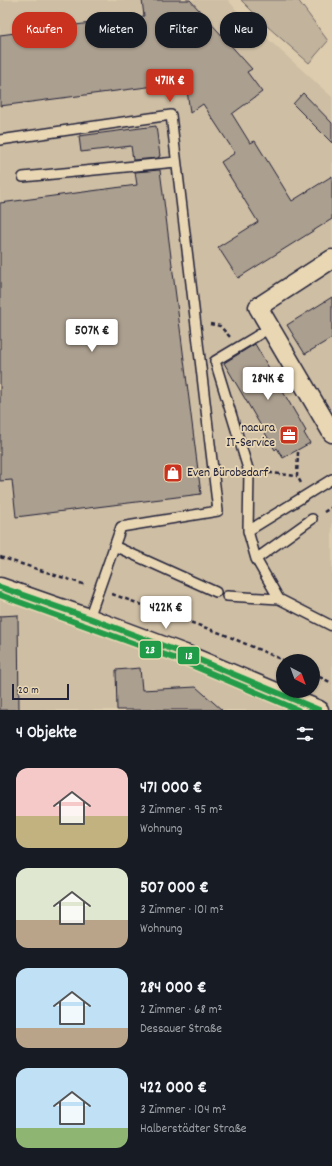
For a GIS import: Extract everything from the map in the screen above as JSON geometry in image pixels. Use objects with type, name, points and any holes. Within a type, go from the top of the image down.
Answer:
[{"type":"street","points":[[332,259],[258,307],[332,433]]},
{"type":"street","points":[[0,587],[205,661],[319,710]]},
{"type":"lane","points":[[0,140],[171,115],[218,511],[121,527],[89,618]]},
{"type":"lane","points":[[23,177],[176,162]]},
{"type":"lane","points":[[270,328],[215,361],[249,472],[248,531],[256,559],[279,599]]},
{"type":"lane","points":[[248,531],[332,478]]},
{"type":"lane","points":[[256,559],[312,519]]},
{"type":"lane","points":[[114,546],[216,592]]},
{"type":"lane","points":[[227,596],[279,599],[332,626]]},
{"type":"path","points":[[212,324],[220,326],[230,337]]},
{"type":"path","points":[[298,452],[297,476],[307,494]]},
{"type":"path","points":[[249,472],[297,476]]},
{"type":"path","points":[[0,557],[223,634],[276,657]]},
{"type":"path","points":[[320,677],[332,683]]},
{"type":"shaded area","points":[[0,0],[228,0],[238,12],[220,12],[220,48],[267,48],[267,38],[332,97],[332,710],[0,710]]},
{"type":"shaded area","points":[[241,0],[298,0],[328,41],[309,63],[267,26],[267,12],[253,12]]},
{"type":"building","points":[[142,0],[190,0],[201,12],[155,12],[155,48],[212,48],[212,24],[220,33],[220,48],[233,48],[252,69],[247,72],[262,92],[232,114],[250,143],[255,141],[292,201],[332,176],[332,219],[238,278],[218,247],[258,222],[221,162],[235,153],[203,104],[190,113],[186,82],[0,106],[0,35],[12,33],[12,48],[77,48],[77,25],[85,24],[85,48],[147,48],[147,12],[144,12]]},
{"type":"building","points":[[303,93],[332,123],[332,143],[293,104]]},
{"type":"building","points":[[156,126],[159,158],[133,160],[131,146],[81,152],[79,136]]},
{"type":"building","points":[[160,170],[201,494],[16,517],[12,480],[0,481],[0,203],[137,185],[135,172]]},
{"type":"building","points":[[332,297],[332,338],[305,354],[287,325]]},
{"type":"building","points":[[255,344],[306,431],[304,433],[310,443],[283,458],[277,448],[275,450],[224,363]]},
{"type":"building","points":[[18,615],[19,710],[0,710],[0,616]]},
{"type":"building","points":[[140,668],[142,690],[196,687],[222,710],[117,710],[116,670]]},
{"type":"transit line","name":"13","points":[[0,587],[185,654],[319,710]]},
{"type":"transit line","name":"23","points":[[0,595],[182,661],[298,710]]},
{"type":"place","name":"nacura IT-Service","points":[[289,435]]},
{"type":"place","name":"Even Bürobedarf","points":[[173,473]]}]
